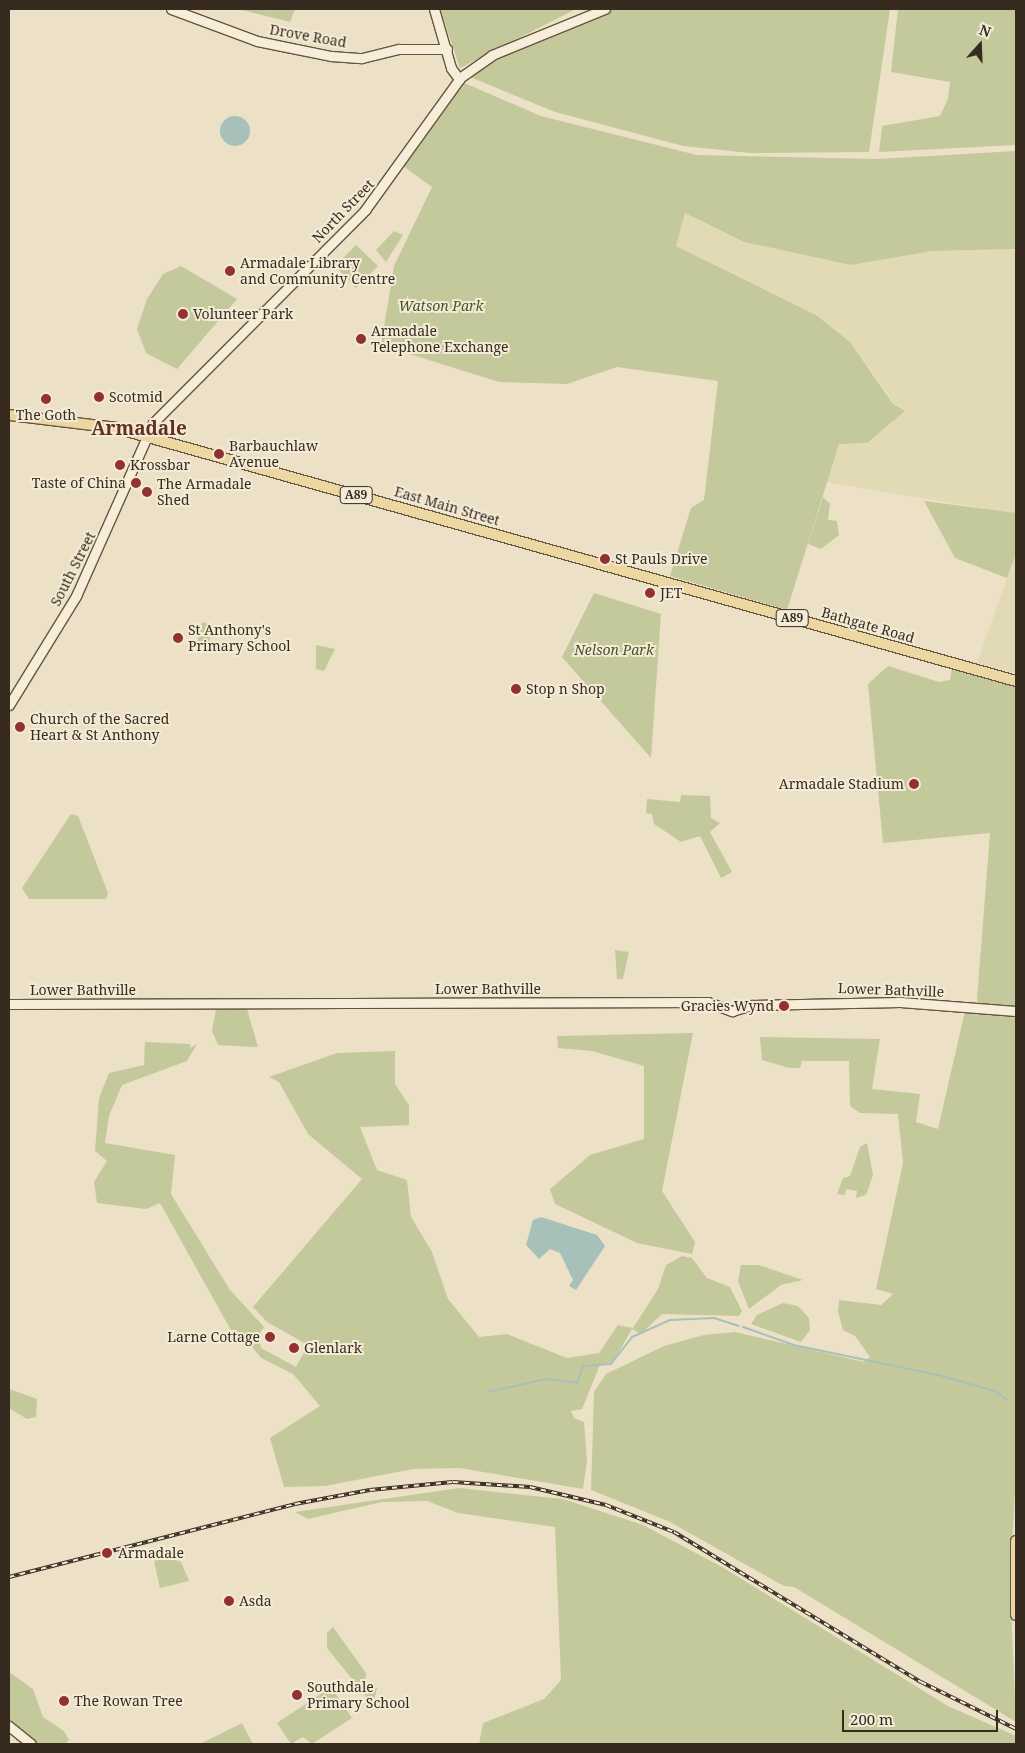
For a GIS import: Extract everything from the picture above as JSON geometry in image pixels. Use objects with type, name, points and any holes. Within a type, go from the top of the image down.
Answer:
[{"type":"main road","name":"Drove Road","points":[[170,9],[257,42],[331,56],[362,58],[400,49],[447,49]]},
{"type":"main road","points":[[434,9],[451,68],[460,78]]},
{"type":"main road","name":"North Street","points":[[145,437],[180,394],[365,210],[460,78],[492,55],[605,9]]},
{"type":"main road","name":"A89","points":[[9,414],[116,428],[145,437]]},
{"type":"main road","name":"East Main Street","points":[[145,437],[567,555]]},
{"type":"main road","name":"South Street","points":[[9,705],[76,596],[145,437]]},
{"type":"main road","name":"Bathgate Road","points":[[567,555],[1016,681]]},
{"type":"main road","name":"Lower Bathville","points":[[9,1004],[708,1002],[732,1012],[752,1005],[900,1002],[1016,1011]]},
{"type":"main road","points":[[1016,1541],[1016,1615]]},
{"type":"main road","points":[[9,1726],[30,1744]]},
{"type":"shaded area","points":[[685,213],[744,242],[851,265],[932,251],[1016,249],[1016,514],[826,482],[839,444],[867,443],[898,409],[850,342],[816,315],[676,246]]},
{"type":"shaded area","points":[[1016,553],[1016,673],[977,663]]},
{"type":"green space","points":[[238,9],[295,9],[290,22]]},
{"type":"green space","points":[[440,9],[576,9],[460,68]]},
{"type":"green space","points":[[614,9],[890,9],[869,152],[750,153],[683,146],[555,112],[470,77],[480,66]]},
{"type":"green space","points":[[898,9],[1016,9],[1016,145],[879,152],[882,126],[940,116],[948,99],[950,82],[891,72]]},
{"type":"green space","name":"Watson Park","points":[[462,82],[541,116],[697,155],[877,159],[1016,151],[1016,249],[932,251],[851,265],[744,242],[685,213],[676,246],[816,315],[850,342],[893,404],[905,411],[867,443],[839,444],[787,610],[670,576],[691,508],[704,500],[718,381],[617,367],[567,384],[499,382],[381,345],[394,266],[432,187],[403,166]]},
{"type":"green space","points":[[394,231],[403,235],[386,262],[376,250]]},
{"type":"green space","points":[[356,245],[378,266],[356,288],[335,266]]},
{"type":"green space","name":"Volunteer Park","points":[[181,266],[237,299],[177,369],[146,353],[137,329],[147,299],[163,274]]},
{"type":"green space","points":[[823,497],[830,504],[828,520],[837,521],[839,535],[821,549],[808,544]]},
{"type":"green space","points":[[924,501],[1016,513],[1016,553],[1007,578],[955,558]]},
{"type":"green space","name":"Nelson Park","points":[[594,593],[661,614],[651,758],[562,657]]},
{"type":"green space","points":[[202,622],[213,625],[208,647],[197,644]]},
{"type":"green space","points":[[316,645],[335,649],[324,671],[316,669]]},
{"type":"green space","points":[[888,666],[939,682],[950,680],[952,668],[1016,684],[1016,1010],[978,1008],[977,999],[990,833],[883,843],[868,684]]},
{"type":"green space","points":[[681,795],[710,796],[711,818],[720,823],[710,832],[732,872],[721,878],[700,836],[681,842],[654,824],[652,814],[646,813],[647,799],[680,802]]},
{"type":"green space","points":[[71,814],[78,816],[108,893],[106,899],[29,899],[22,888]]},
{"type":"green space","points":[[615,950],[629,952],[623,979],[617,979]]},
{"type":"green space","points":[[216,1009],[247,1009],[258,1047],[218,1045],[212,1031]]},
{"type":"green space","points":[[965,1011],[1016,1014],[1016,1473],[1010,1582],[1016,1722],[794,1587],[784,1586],[668,1521],[591,1490],[594,1392],[606,1374],[664,1346],[704,1335],[735,1332],[864,1362],[870,1357],[855,1336],[843,1330],[838,1312],[839,1300],[881,1305],[893,1294],[876,1289],[903,1163],[898,1114],[860,1113],[850,1106],[849,1061],[802,1061],[800,1068],[789,1068],[762,1060],[760,1037],[880,1039],[872,1089],[920,1094],[916,1122],[938,1129]]},
{"type":"green space","points":[[693,1033],[662,1191],[695,1242],[692,1254],[637,1243],[555,1204],[550,1189],[590,1155],[644,1139],[644,1066],[592,1051],[558,1048],[557,1036]]},
{"type":"green space","points":[[145,1042],[190,1044],[190,1048],[197,1044],[187,1061],[122,1085],[109,1116],[105,1143],[175,1155],[171,1194],[230,1290],[264,1327],[259,1335],[261,1348],[296,1367],[308,1345],[267,1322],[253,1307],[362,1179],[308,1134],[279,1082],[269,1077],[337,1053],[395,1051],[395,1084],[409,1105],[409,1125],[360,1127],[377,1170],[407,1180],[411,1217],[432,1252],[448,1299],[479,1337],[507,1334],[567,1358],[599,1353],[618,1325],[633,1328],[658,1289],[666,1265],[682,1256],[692,1258],[707,1278],[730,1287],[742,1311],[739,1316],[662,1314],[641,1334],[632,1329],[613,1362],[600,1365],[582,1409],[571,1411],[574,1418],[584,1422],[587,1461],[583,1489],[460,1468],[413,1469],[325,1486],[284,1487],[270,1438],[320,1406],[293,1374],[261,1358],[245,1338],[237,1341],[160,1203],[146,1209],[97,1203],[94,1182],[107,1161],[95,1151],[99,1098],[109,1073],[144,1065]]},
{"type":"green space","points":[[867,1143],[873,1175],[866,1195],[856,1198],[857,1191],[846,1189],[845,1195],[837,1194],[843,1178],[850,1176],[860,1147]]},
{"type":"green space","points":[[741,1265],[759,1265],[803,1280],[781,1285],[749,1309],[738,1281]]},
{"type":"green space","points":[[783,1303],[798,1306],[809,1318],[810,1330],[801,1342],[751,1324],[757,1315]]},
{"type":"green space","points":[[9,1389],[37,1399],[36,1417],[27,1419],[9,1408]]},
{"type":"green space","points":[[459,1488],[563,1499],[643,1525],[722,1567],[948,1706],[1016,1736],[1016,1744],[479,1744],[483,1723],[544,1699],[561,1680],[555,1527],[458,1513],[427,1501],[382,1502],[308,1519],[295,1512]]},
{"type":"green space","points":[[167,1557],[181,1562],[189,1581],[160,1588],[154,1561]]},
{"type":"green space","points":[[333,1627],[366,1673],[365,1688],[377,1688],[373,1705],[327,1648],[327,1633]]},
{"type":"green space","points":[[9,1672],[33,1689],[43,1717],[64,1731],[69,1740],[65,1744],[39,1744],[9,1721]]},
{"type":"green space","points":[[331,1687],[352,1718],[312,1744],[303,1737],[291,1744],[277,1723]]},
{"type":"green space","points":[[242,1723],[253,1744],[200,1744]]},
{"type":"water","points":[[235,116],[246,120],[250,131],[246,142],[235,146],[224,142],[220,131],[224,120]]},
{"type":"water","points":[[541,1217],[597,1235],[605,1246],[576,1290],[569,1286],[573,1280],[560,1253],[550,1249],[539,1259],[526,1245],[533,1220]]},
{"type":"waterway","points":[[488,1392],[546,1379],[577,1383],[583,1366],[611,1364],[632,1337],[670,1320],[714,1318],[739,1326]]},
{"type":"waterway","points":[[743,1327],[794,1345],[938,1375],[995,1391],[1007,1400]]},
{"type":"railway","points":[[9,1577],[295,1504],[370,1490],[453,1482],[530,1487],[606,1505],[674,1532],[921,1682],[1016,1729]]},
{"type":"place","name":"Armadale Library and Community Centre","points":[[230,271]]},
{"type":"place","name":"Volunteer Park","points":[[183,314]]},
{"type":"place","name":"Armadale Telephone Exchange","points":[[361,339]]},
{"type":"place","name":"Scotmid","points":[[99,397]]},
{"type":"place","name":"The Goth","points":[[46,399]]},
{"type":"place","name":"Barbauchlaw Avenue","points":[[219,454]]},
{"type":"place","name":"Krossbar","points":[[120,465]]},
{"type":"place","name":"Taste of China","points":[[136,483]]},
{"type":"place","name":"The Armadale Shed","points":[[147,492]]},
{"type":"place","name":"St Pauls Drive","points":[[605,559]]},
{"type":"place","name":"JET","points":[[650,593]]},
{"type":"place","name":"St Anthony's Primary School","points":[[178,638]]},
{"type":"place","name":"Stop n Shop","points":[[516,689]]},
{"type":"place","name":"Church of the Sacred Heart & St Anthony","points":[[20,727]]},
{"type":"place","name":"Armadale Stadium","points":[[914,784]]},
{"type":"place","name":"Gracies Wynd","points":[[784,1006]]},
{"type":"place","name":"Larne Cottage","points":[[270,1337]]},
{"type":"place","name":"Glenlark","points":[[294,1348]]},
{"type":"place","name":"Armadale","points":[[107,1553]]},
{"type":"place","name":"Asda","points":[[229,1601]]},
{"type":"place","name":"Southdale Primary School","points":[[297,1695]]},
{"type":"place","name":"The Rowan Tree","points":[[64,1701]]},
{"type":"district","name":"Armadale","points":[[139,429]]}]
